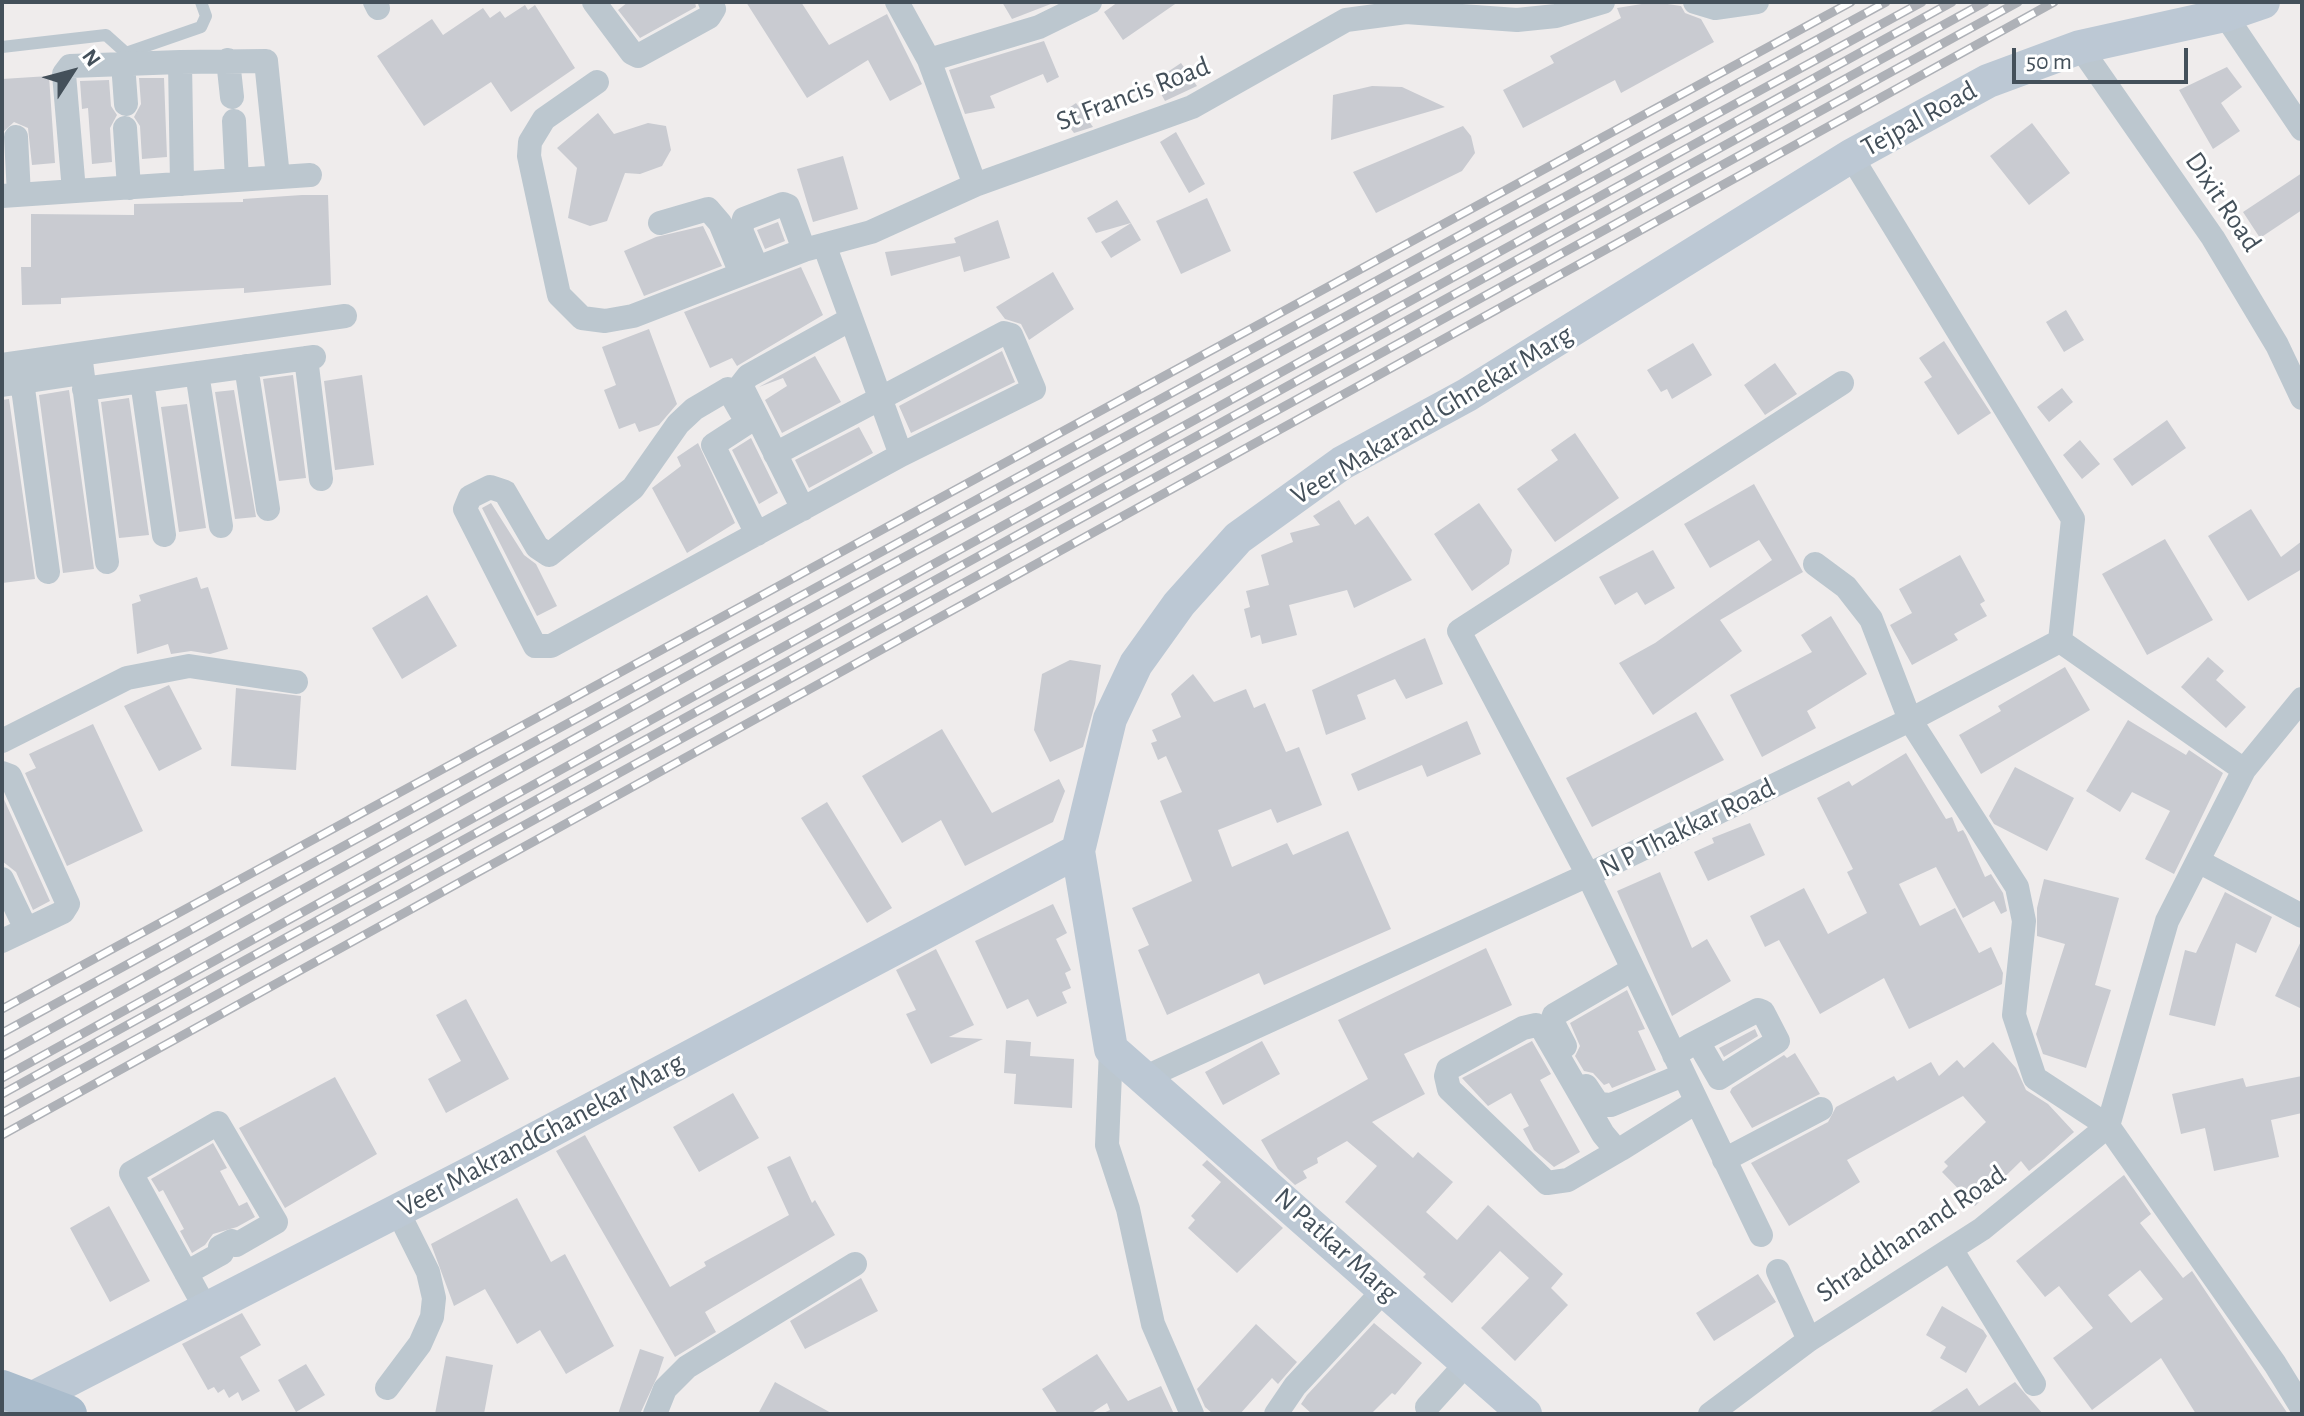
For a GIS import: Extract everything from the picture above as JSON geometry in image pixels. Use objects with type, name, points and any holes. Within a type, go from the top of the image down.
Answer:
[{"type":"main road","points":[[2,1389],[68,1414]]},
{"type":"street","points":[[594,2],[632,53],[638,56],[709,17],[714,9],[710,2]]},
{"type":"street","points":[[897,2],[929,60],[975,185]]},
{"type":"street","points":[[929,60],[1039,27],[1090,2]]},
{"type":"street","name":"St Francis Road","points":[[597,82],[544,119],[530,142],[529,156],[559,295],[582,318],[605,321],[633,316],[814,248],[871,232],[975,185],[1192,107],[1346,20],[1406,12],[1517,20],[1556,16],[1603,2]]},
{"type":"street","points":[[1695,2],[1715,8],[1748,5]]},
{"type":"street","name":"Tejpal Road","points":[[1851,156],[1988,81],[2080,47],[2225,15],[2263,2]]},
{"type":"street","points":[[2225,15],[2302,129]]},
{"type":"street","name":"Dixit Road","points":[[2080,47],[2213,238],[2277,345],[2302,398]]},
{"type":"street","points":[[74,191],[66,68],[123,63],[261,59],[269,65],[278,177]]},
{"type":"street","points":[[228,60],[237,180]]},
{"type":"street","points":[[180,62],[182,184]]},
{"type":"street","points":[[123,63],[129,188]]},
{"type":"street","points":[[16,137],[11,196],[310,175]]},
{"type":"street","points":[[1851,156],[2073,519],[2060,641],[2244,770]]},
{"type":"street","name":"Veer Makarand Ghnekar Marg","points":[[1078,851],[1110,719],[1136,664],[1179,604],[1238,538],[1342,463],[1467,395],[1851,156]]},
{"type":"street","points":[[749,271],[740,225],[744,219],[788,206],[851,319],[901,455]]},
{"type":"street","points":[[660,223],[708,209],[749,271]]},
{"type":"street","points":[[48,572],[12,383],[82,372],[345,316]]},
{"type":"street","points":[[752,419],[742,391],[744,380],[851,319]]},
{"type":"street","points":[[775,454],[1008,333],[1034,385],[1032,391],[901,455],[803,509],[551,646],[541,648],[532,642],[465,509],[470,497],[496,487],[505,492],[537,547],[549,555],[633,488],[678,424],[694,409],[728,389],[775,454],[803,509]]},
{"type":"street","points":[[2,365],[142,381],[310,358],[321,479]]},
{"type":"street","points":[[246,366],[268,509]]},
{"type":"street","points":[[82,372],[107,562]]},
{"type":"street","points":[[197,373],[221,526]]},
{"type":"street","points":[[142,381],[164,535]]},
{"type":"street","points":[[1761,1235],[1696,1102],[1652,1027],[1588,875],[1459,631],[1842,383]]},
{"type":"street","points":[[752,419],[720,437],[713,449],[757,534]]},
{"type":"street","points":[[1815,564],[1846,587],[1871,619],[1910,720],[2017,887],[2024,921],[2014,1015],[2035,1078],[2108,1126],[2275,1364],[2302,1408]]},
{"type":"street","name":"N P Thakkar Road","points":[[1146,1077],[1588,875],[1910,720],[2060,641]]},
{"type":"street","points":[[2,741],[127,678],[189,666],[296,682]]},
{"type":"street","points":[[2108,1126],[2167,921],[2244,770],[2302,699]]},
{"type":"street","points":[[2,773],[10,776],[68,904],[63,912],[2,941]]},
{"type":"street","points":[[1078,851],[1111,1049],[1107,1145],[1128,1209],[1153,1324],[1192,1414]]},
{"type":"street","name":"Veer MakrandGhanekar Marg","points":[[2,1414],[1078,851]]},
{"type":"street","points":[[2198,861],[2302,916]]},
{"type":"street","points":[[2,879],[26,929]]},
{"type":"street","points":[[1627,972],[1560,1011],[1552,1021],[1598,1104],[1611,1105],[1675,1070],[1698,1042]]},
{"type":"street","points":[[1621,1149],[1613,1146],[1603,1134],[1543,1030],[1536,1025],[1523,1028],[1448,1069],[1449,1089],[1547,1183],[1568,1180],[1621,1149],[1696,1102]]},
{"type":"street","points":[[1111,1049],[1146,1077]]},
{"type":"street","name":"N Patkar Marg","points":[[1146,1077],[1525,1414]]},
{"type":"street","points":[[1724,1160],[1821,1109]]},
{"type":"street","points":[[186,1273],[222,1253],[220,1247],[232,1241],[236,1245],[276,1221],[224,1127],[216,1123],[131,1173],[186,1273],[206,1309]]},
{"type":"street","name":"Shraddhanand Road","points":[[1710,1414],[1809,1340],[1982,1229],[2108,1126]]},
{"type":"street","points":[[387,1388],[420,1344],[432,1317],[434,1298],[428,1272],[397,1210]]},
{"type":"street","points":[[262,1231],[282,1269]]},
{"type":"street","points":[[1951,1249],[2034,1384]]},
{"type":"street","points":[[655,1414],[665,1389],[687,1367],[855,1264]]},
{"type":"street","points":[[1778,1271],[1809,1340]]},
{"type":"street","points":[[1276,1414],[1295,1386],[1386,1288]]},
{"type":"street","points":[[1427,1407],[1466,1364]]},
{"type":"lane","points":[[2,47],[106,35],[126,53],[201,27],[206,16],[201,2]]},
{"type":"building","points":[[628,2],[695,2],[696,7],[640,38],[618,10]]},
{"type":"building","points":[[746,2],[801,2],[829,45],[887,14],[922,84],[890,101],[868,60],[807,98]]},
{"type":"building","points":[[1002,2],[1056,2],[1012,19]]},
{"type":"building","points":[[1118,2],[1178,2],[1123,40],[1104,12]]},
{"type":"building","points":[[1654,2],[1681,6],[1685,13],[1701,19],[1714,42],[1621,93],[1615,80],[1523,128],[1503,90],[1554,63],[1550,56],[1621,18],[1617,8]]},
{"type":"building","points":[[525,5],[528,10],[535,5],[575,68],[511,112],[491,82],[424,126],[377,56],[432,19],[443,35],[483,8],[490,18],[500,11],[505,18]]},
{"type":"building","points":[[1044,41],[1059,77],[1047,83],[1043,74],[990,96],[995,108],[965,114],[949,70]]},
{"type":"building","points":[[1181,63],[1197,86],[1165,101],[1154,81]]},
{"type":"building","points":[[2227,67],[2242,87],[2221,103],[2240,131],[2213,149],[2179,90]]},
{"type":"building","points":[[49,76],[55,163],[32,165],[28,128],[14,122],[2,133],[2,79]]},
{"type":"building","points":[[139,78],[164,78],[167,157],[142,159],[140,126],[134,117],[141,104]]},
{"type":"building","points":[[109,80],[111,106],[117,115],[110,128],[112,162],[92,164],[88,108],[82,109],[80,81]]},
{"type":"building","points":[[1372,86],[1402,87],[1445,107],[1331,140],[1333,95]]},
{"type":"building","points":[[1076,103],[1093,127],[1074,133],[1060,114]]},
{"type":"building","points":[[598,113],[614,134],[648,123],[666,126],[671,150],[662,166],[640,174],[625,173],[607,221],[590,226],[568,218],[577,168],[557,148]]},
{"type":"building","points":[[2032,123],[2070,173],[2029,205],[1990,156]]},
{"type":"building","points":[[1463,126],[1471,136],[1475,153],[1462,171],[1376,213],[1353,172]]},
{"type":"building","points":[[1176,132],[1205,184],[1189,193],[1160,142]]},
{"type":"building","points":[[843,156],[858,209],[813,222],[797,169]]},
{"type":"building","points":[[2302,173],[2302,210],[2260,238],[2243,212]]},
{"type":"building","points":[[328,195],[331,285],[244,293],[244,288],[61,298],[61,304],[22,305],[21,267],[31,267],[31,214],[134,215],[134,204],[243,202],[243,199]]},
{"type":"building","points":[[1207,198],[1231,251],[1181,274],[1156,221]]},
{"type":"building","points":[[1117,200],[1131,223],[1096,233],[1087,218]]},
{"type":"building","points":[[998,220],[1010,258],[964,272],[960,256],[891,276],[885,252],[956,243],[954,238]]},
{"type":"building","points":[[778,222],[785,241],[765,249],[757,230]]},
{"type":"building","points":[[1131,223],[1141,240],[1111,258],[1101,242]]},
{"type":"building","points":[[703,226],[722,266],[644,296],[624,251],[656,237]]},
{"type":"building","points":[[801,267],[823,315],[737,366],[732,358],[710,368],[684,312]]},
{"type":"building","points":[[1053,272],[1074,309],[1029,340],[1021,324],[1005,319],[996,307]]},
{"type":"building","points":[[2066,310],[2084,340],[2064,352],[2046,322]]},
{"type":"building","points":[[649,329],[677,404],[659,425],[639,432],[635,423],[619,429],[604,390],[616,385],[602,347]]},
{"type":"building","points":[[1944,341],[1991,413],[1958,435],[1924,382],[1932,377],[1919,358]]},
{"type":"building","points":[[1693,343],[1712,375],[1672,399],[1667,389],[1661,392],[1647,370]]},
{"type":"building","points":[[1002,351],[1015,382],[911,433],[899,406]]},
{"type":"building","points":[[815,356],[841,402],[782,433],[765,400],[787,386],[783,378],[759,387]]},
{"type":"building","points":[[1775,363],[1797,394],[1765,415],[1744,385]]},
{"type":"building","points":[[293,375],[306,478],[279,481],[263,379]]},
{"type":"building","points":[[362,375],[374,465],[335,470],[324,381]]},
{"type":"building","points":[[2062,388],[2073,402],[2049,422],[2037,407]]},
{"type":"building","points":[[69,390],[94,569],[63,573],[39,395]]},
{"type":"building","points":[[234,390],[256,517],[235,519],[215,392]]},
{"type":"building","points":[[129,398],[149,535],[119,538],[101,402]]},
{"type":"building","points":[[9,399],[35,579],[2,583],[2,400]]},
{"type":"building","points":[[187,404],[206,528],[179,532],[161,407]]},
{"type":"building","points":[[2167,420],[2186,448],[2132,486],[2113,459]]},
{"type":"building","points":[[859,427],[873,453],[809,488],[795,460]]},
{"type":"building","points":[[1575,433],[1619,498],[1555,542],[1517,489],[1558,460],[1551,450]]},
{"type":"building","points":[[751,438],[778,493],[759,504],[732,450]]},
{"type":"building","points":[[2080,440],[2100,464],[2082,479],[2063,455]]},
{"type":"building","points":[[698,443],[735,523],[687,553],[652,488],[681,466],[677,457]]},
{"type":"building","points":[[1754,484],[1803,572],[1720,620],[1742,651],[1653,715],[1619,663],[1655,643],[1772,560],[1759,540],[1710,568],[1684,524]]},
{"type":"building","points":[[1339,500],[1355,525],[1368,516],[1412,580],[1354,608],[1347,590],[1289,605],[1297,635],[1262,644],[1260,635],[1251,638],[1244,609],[1250,607],[1246,591],[1269,585],[1261,555],[1293,542],[1290,533],[1320,525],[1313,516]]},
{"type":"building","points":[[491,503],[524,555],[536,564],[557,606],[537,616],[482,508]]},
{"type":"building","points":[[1479,503],[1512,550],[1509,564],[1472,591],[1434,534]]},
{"type":"building","points":[[2251,509],[2281,557],[2302,541],[2302,569],[2248,601],[2208,536]]},
{"type":"building","points":[[2165,539],[2213,620],[2147,655],[2102,574]]},
{"type":"building","points":[[1653,550],[1675,588],[1645,605],[1637,592],[1615,605],[1599,577]]},
{"type":"building","points":[[1960,555],[1985,601],[1980,604],[1987,616],[1954,634],[1958,640],[1912,665],[1890,625],[1912,613],[1899,589]]},
{"type":"building","points":[[197,577],[201,589],[208,587],[228,649],[210,654],[191,651],[171,654],[168,644],[137,654],[132,604],[141,601],[139,595]]},
{"type":"building","points":[[427,595],[457,646],[402,679],[372,628]]},
{"type":"building","points":[[1831,616],[1867,674],[1807,711],[1816,728],[1762,757],[1730,695],[1812,652],[1801,635]]},
{"type":"building","points":[[1425,638],[1443,684],[1406,699],[1395,679],[1357,695],[1366,719],[1326,735],[1312,690]]},
{"type":"building","points":[[2208,657],[2224,671],[2216,680],[2246,707],[2226,728],[2181,687]]},
{"type":"building","points":[[1070,660],[1101,665],[1095,704],[1083,747],[1050,762],[1034,730],[1042,674]]},
{"type":"building","points":[[2065,667],[2090,710],[1981,774],[1959,735],[2001,711],[1998,706]]},
{"type":"building","points":[[1193,674],[1214,702],[1246,689],[1254,708],[1265,703],[1286,752],[1299,747],[1322,805],[1277,823],[1271,809],[1218,830],[1232,867],[1287,843],[1293,855],[1348,831],[1391,929],[1264,985],[1259,973],[1167,1015],[1138,950],[1149,945],[1132,908],[1192,881],[1160,801],[1182,792],[1166,756],[1158,760],[1151,743],[1157,741],[1152,730],[1181,717],[1171,694]]},
{"type":"building","points":[[169,685],[202,749],[159,771],[124,706]]},
{"type":"building","points":[[236,688],[301,696],[296,770],[231,766]]},
{"type":"building","points":[[1696,712],[1724,760],[1592,827],[1566,778]]},
{"type":"building","points":[[2128,720],[2186,755],[2189,750],[2223,773],[2174,874],[2145,859],[2170,811],[2132,792],[2120,812],[2086,791]]},
{"type":"building","points":[[1467,721],[1481,754],[1427,777],[1422,765],[1358,791],[1351,774]]},
{"type":"building","points":[[93,724],[143,831],[67,866],[25,773],[36,768],[29,754]]},
{"type":"building","points":[[942,729],[992,813],[1059,779],[1065,791],[1053,822],[965,866],[941,820],[902,843],[862,776]]},
{"type":"building","points":[[1906,753],[1946,819],[1952,817],[1958,832],[1963,830],[1985,877],[1991,874],[2003,893],[2007,911],[2001,914],[1994,901],[1963,918],[1936,867],[1899,884],[1920,926],[1955,908],[1979,953],[1991,947],[2003,973],[2002,984],[1909,1029],[1884,978],[1820,1014],[1779,940],[1765,947],[1750,916],[1804,888],[1828,934],[1867,913],[1847,872],[1853,869],[1817,798],[1849,781],[1852,786]]},
{"type":"building","points":[[2015,767],[2074,798],[2047,851],[1994,824],[1989,816]]},
{"type":"building","points":[[2,795],[50,901],[33,910],[16,872],[2,861]]},
{"type":"building","points":[[827,802],[892,908],[867,923],[801,818]]},
{"type":"building","points":[[1750,823],[1765,855],[1708,881],[1694,852],[1714,843],[1712,838]]},
{"type":"building","points":[[1660,872],[1692,948],[1707,939],[1731,981],[1672,1016],[1617,891]]},
{"type":"building","points":[[2044,879],[2119,898],[2095,985],[2111,990],[2086,1068],[2043,1054],[2036,1034],[2065,944],[2037,936],[2037,908]]},
{"type":"building","points":[[2225,892],[2272,917],[2256,953],[2236,943],[2215,1026],[2169,1015],[2185,950],[2196,953]]},
{"type":"building","points":[[1053,904],[1067,933],[1056,939],[1071,970],[1065,973],[1071,988],[1062,992],[1067,1003],[1037,1017],[1028,999],[1007,1009],[975,941]]},
{"type":"building","points":[[2302,939],[2302,1009],[2275,996]]},
{"type":"building","points":[[1486,948],[1512,1005],[1404,1054],[1425,1094],[1372,1122],[1413,1158],[1418,1152],[1453,1182],[1426,1212],[1457,1240],[1488,1205],[1563,1274],[1551,1288],[1568,1305],[1515,1361],[1481,1328],[1529,1278],[1500,1251],[1452,1303],[1423,1277],[1426,1274],[1345,1202],[1377,1166],[1347,1141],[1317,1158],[1318,1163],[1303,1171],[1307,1178],[1295,1185],[1278,1169],[1261,1140],[1368,1079],[1338,1020]]},
{"type":"building","points":[[936,949],[974,1025],[949,1037],[983,1039],[931,1064],[906,1014],[916,1010],[896,970]]},
{"type":"building","points":[[1627,990],[1645,1029],[1638,1031],[1656,1070],[1612,1088],[1609,1083],[1604,1085],[1593,1073],[1584,1071],[1575,1056],[1580,1046],[1570,1023]]},
{"type":"building","points":[[466,999],[509,1079],[446,1113],[428,1079],[461,1061],[436,1015]]},
{"type":"building","points":[[1755,1029],[1758,1036],[1724,1057],[1719,1048]]},
{"type":"building","points":[[1006,1040],[1031,1042],[1030,1056],[1074,1059],[1072,1108],[1014,1104],[1016,1074],[1004,1073]]},
{"type":"building","points":[[1262,1041],[1280,1074],[1223,1105],[1205,1072]]},
{"type":"building","points":[[1532,1041],[1551,1074],[1540,1080],[1580,1152],[1554,1167],[1534,1150],[1523,1129],[1529,1126],[1511,1093],[1488,1106],[1462,1078]]},
{"type":"building","points":[[1993,1042],[2016,1068],[2026,1090],[2048,1104],[2074,1132],[2029,1171],[2021,1161],[1975,1206],[1942,1172],[1948,1166],[1944,1162],[1986,1122],[1963,1096],[1847,1160],[1860,1182],[1789,1226],[1751,1163],[1828,1122],[1836,1107],[1894,1076],[1897,1081],[1931,1062],[1939,1076],[1957,1060],[1964,1068]]},
{"type":"building","points":[[1795,1053],[1820,1094],[1752,1128],[1730,1092],[1732,1088],[1784,1055],[1787,1058]]},
{"type":"building","points":[[2302,1076],[2302,1113],[2271,1120],[2279,1157],[2214,1171],[2205,1128],[2181,1134],[2172,1094],[2243,1078],[2246,1087]]},
{"type":"building","points":[[335,1077],[377,1154],[285,1208],[239,1128]]},
{"type":"building","points":[[733,1093],[759,1138],[699,1172],[673,1127]]},
{"type":"building","points":[[585,1135],[670,1287],[706,1266],[704,1262],[789,1215],[767,1167],[790,1156],[812,1203],[815,1200],[835,1235],[705,1312],[716,1332],[675,1357],[556,1151]]},
{"type":"building","points":[[213,1143],[227,1168],[220,1171],[239,1206],[247,1202],[255,1217],[237,1227],[213,1234],[205,1245],[192,1253],[180,1231],[184,1229],[163,1190],[159,1192],[151,1179]]},
{"type":"building","points":[[1207,1160],[1283,1228],[1237,1273],[1188,1228],[1195,1220],[1191,1216],[1221,1182],[1202,1165]]},
{"type":"building","points":[[2124,1175],[2151,1214],[2140,1223],[2183,1278],[2192,1271],[2288,1414],[2196,1414],[2161,1358],[2092,1410],[2053,1358],[2093,1328],[2059,1286],[2045,1297],[2016,1261]],"holes":[[[2140,1270],[2163,1299],[2131,1323],[2108,1295]]]},
{"type":"building","points":[[517,1198],[551,1262],[565,1254],[614,1346],[566,1374],[540,1330],[517,1344],[485,1289],[454,1306],[431,1244]]},
{"type":"building","points":[[109,1206],[150,1281],[110,1302],[70,1228]]},
{"type":"building","points":[[1758,1274],[1776,1302],[1714,1341],[1696,1313]]},
{"type":"building","points":[[861,1278],[878,1311],[805,1349],[790,1321]]},
{"type":"building","points":[[1942,1306],[1983,1330],[1987,1336],[1966,1373],[1940,1358],[1946,1347],[1926,1335]]},
{"type":"building","points":[[242,1313],[261,1345],[240,1357],[260,1391],[242,1401],[238,1392],[229,1398],[224,1389],[218,1393],[214,1387],[208,1390],[182,1344]]},
{"type":"building","points":[[1374,1323],[1422,1363],[1395,1395],[1392,1393],[1371,1414],[1312,1414],[1301,1404],[1307,1395]]},
{"type":"building","points":[[1256,1324],[1297,1362],[1278,1384],[1272,1378],[1240,1414],[1213,1414],[1205,1407],[1197,1389]]},
{"type":"building","points":[[640,1349],[664,1357],[658,1375],[640,1414],[618,1414]]},
{"type":"building","points":[[1097,1354],[1128,1401],[1161,1386],[1174,1414],[1101,1414],[1110,1410],[1107,1403],[1090,1414],[1058,1414],[1042,1389]]},
{"type":"building","points":[[446,1356],[493,1365],[484,1414],[435,1414]]},
{"type":"building","points":[[306,1364],[325,1395],[296,1412],[278,1380]]},
{"type":"building","points":[[775,1382],[833,1414],[758,1414]]},
{"type":"building","points":[[2015,1382],[2043,1414],[1927,1414],[1967,1388],[1979,1406]]},
{"type":"railway","points":[[2,1009],[1851,2]]},
{"type":"railway","points":[[2,1033],[1886,2]]},
{"type":"railway","points":[[2,1056],[736,649],[1922,2]]},
{"type":"railway","points":[[2,1078],[1952,2]]},
{"type":"railway","points":[[2,1094],[1985,2]]},
{"type":"railway","points":[[2,1113],[2018,2]]},
{"type":"railway","points":[[2,1135],[2054,2]]}]
